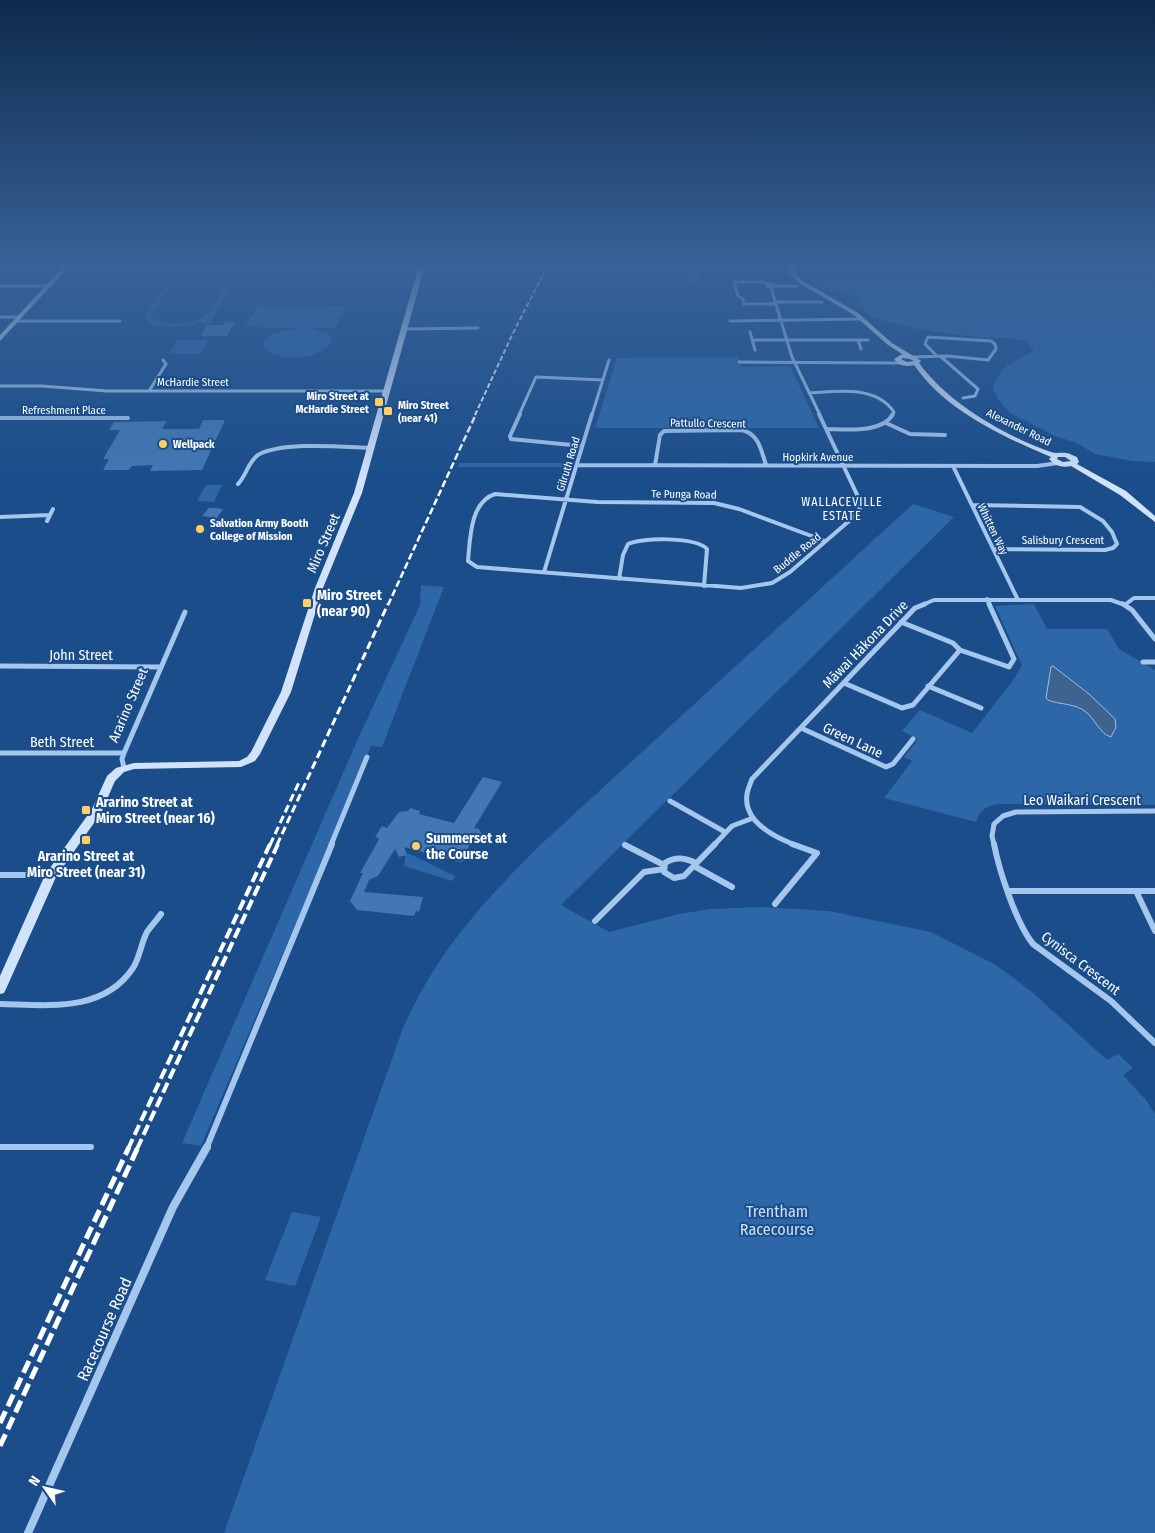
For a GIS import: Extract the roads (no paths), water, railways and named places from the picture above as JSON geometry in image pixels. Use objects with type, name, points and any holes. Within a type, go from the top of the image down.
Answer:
[{"type":"street","name":"Miro Street","points":[[124,768],[140,766],[229,766],[241,764],[251,759],[286,692],[314,603],[358,493],[403,337]]},
{"type":"street","points":[[751,337],[755,350]]},
{"type":"street","name":"Buddle Road","points":[[544,572],[741,588],[772,583],[784,577],[856,515],[860,508],[860,501],[795,362],[786,337]]},
{"type":"street","name":"Alexander Road","points":[[882,337],[914,359],[928,378]]},
{"type":"street","points":[[739,362],[880,362],[939,356],[988,360],[996,349],[995,344],[991,341],[928,337],[925,344],[939,356],[978,389],[975,396],[962,398]]},
{"type":"street","points":[[752,340],[868,340]]},
{"type":"street","points":[[858,340],[861,349]]},
{"type":"street","name":"Alexander Road","points":[[890,344],[901,361],[928,378],[976,419],[1056,460],[1062,455],[1069,456],[1074,459],[1073,464],[1124,493],[1155,520]]},
{"type":"street","points":[[901,361],[932,357]]},
{"type":"street","points":[[149,391],[166,364],[163,360]]},
{"type":"street","name":"Gilruth Road","points":[[544,572],[608,362],[614,364]]},
{"type":"street","points":[[582,446],[518,441],[511,439],[510,436],[536,377],[603,380]]},
{"type":"street","name":"McHardie Street","points":[[0,386],[149,391],[387,391]]},
{"type":"street","points":[[809,392],[853,392],[876,397],[886,402],[893,410],[892,418],[886,423],[871,428],[826,429]]},
{"type":"street","name":"Refreshment Place","points":[[0,418],[128,418]]},
{"type":"street","points":[[886,423],[910,434],[945,434]]},
{"type":"street","name":"Pattullo Crescent","points":[[655,465],[660,435],[664,431],[742,430],[750,431],[755,435],[766,465]]},
{"type":"street","points":[[238,484],[243,480],[256,457],[275,449],[371,448]]},
{"type":"street","name":"Hopkirk Avenue","points":[[577,465],[1037,466],[1056,460]]},
{"type":"street","name":"Whitten Way","points":[[953,466],[1018,600]]},
{"type":"street","name":"Te Punga Road","points":[[544,572],[472,565],[467,559],[470,532],[483,499],[497,494],[597,502],[721,504],[825,541]]},
{"type":"street","name":"Salisbury Crescent","points":[[972,505],[1080,507],[1101,519],[1117,544],[1108,549],[994,549]]},
{"type":"street","points":[[46,521],[53,509]]},
{"type":"street","points":[[0,517],[50,515]]},
{"type":"street","points":[[619,579],[626,547],[630,542],[637,540],[692,542],[704,545],[708,549],[704,586]]},
{"type":"street","points":[[1154,637],[1133,609],[1126,604],[1134,598],[1155,598]]},
{"type":"street","name":"Māwai Hākona Drive","points":[[753,818],[746,799],[752,779],[915,608],[934,600],[1111,600],[1126,604]]},
{"type":"street","points":[[902,622],[953,643],[960,650],[967,650],[1008,667],[1013,663],[1014,659],[987,600]]},
{"type":"street","name":"Ararino Street","points":[[124,768],[122,759],[124,753],[184,612]]},
{"type":"street","points":[[844,683],[897,706],[906,708],[913,704],[960,650]]},
{"type":"street","points":[[1143,662],[1155,662]]},
{"type":"street","name":"John Street","points":[[0,666],[161,667]]},
{"type":"street","points":[[928,686],[981,708]]},
{"type":"street","name":"Green Lane","points":[[801,728],[886,767],[893,764],[913,739]]},
{"type":"street","name":"Beth Street","points":[[0,753],[124,753]]},
{"type":"street","name":"Racecourse Road","points":[[28,1533],[173,1207],[203,1156],[367,757]]},
{"type":"street","points":[[0,989],[50,875],[97,810],[111,780],[124,768]]},
{"type":"street","points":[[670,801],[725,832]]},
{"type":"street","name":"Leo Waikari Crescent","points":[[1010,891],[992,841],[992,829],[996,820],[1006,814],[1020,811],[1155,811]]},
{"type":"street","points":[[625,845],[664,867],[668,876],[677,878],[684,876],[725,832],[736,824],[753,818],[775,836],[817,853],[775,904]]},
{"type":"street","points":[[595,922],[644,872],[664,867],[668,860],[678,858],[695,864],[732,887]]},
{"type":"street","points":[[0,875],[50,875]]},
{"type":"street","points":[[1010,891],[1155,891]]},
{"type":"street","name":"Cynisca Crescent","points":[[1010,891],[1024,931],[1033,944],[1111,1001],[1155,1043]]},
{"type":"street","points":[[1136,891],[1155,932]]},
{"type":"street","points":[[0,1004],[72,1004],[90,1001],[107,995],[124,982],[135,966],[147,932],[161,914]]},
{"type":"street","points":[[0,1147],[91,1147]]},
{"type":"railway","points":[[475,415],[511,337]]},
{"type":"railway","points":[[388,605],[476,414]]},
{"type":"railway","points":[[277,845],[388,604]]},
{"type":"railway","points":[[270,845],[300,780]]},
{"type":"railway","points":[[128,1149],[270,844]]},
{"type":"railway","points":[[137,1149],[278,844]]},
{"type":"railway","points":[[0,1423],[129,1147]]},
{"type":"railway","points":[[0,1446],[138,1147]]},
{"type":"place","name":"Miro Street at McHardie Street","points":[[379,402]]},
{"type":"place","name":"Miro Street (near 41)","points":[[388,411]]},
{"type":"place","name":"Wellpack","points":[[163,444]]},
{"type":"place","name":"Salvation Army Booth College of Mission","points":[[200,529]]},
{"type":"place","name":"Miro Street (near 90)","points":[[307,603]]},
{"type":"place","name":"Ararino Street at Miro Street (near 16)","points":[[86,810]]},
{"type":"place","name":"Ararino Street at Miro Street (near 31)","points":[[86,840]]},
{"type":"place","name":"Summerset at the Course","points":[[416,846]]},
{"type":"district","name":"WALLACEVILLE ESTATE","points":[[842,509]]},
{"type":"park label","name":"Trentham Racecourse","points":[[777,1220]]}]
